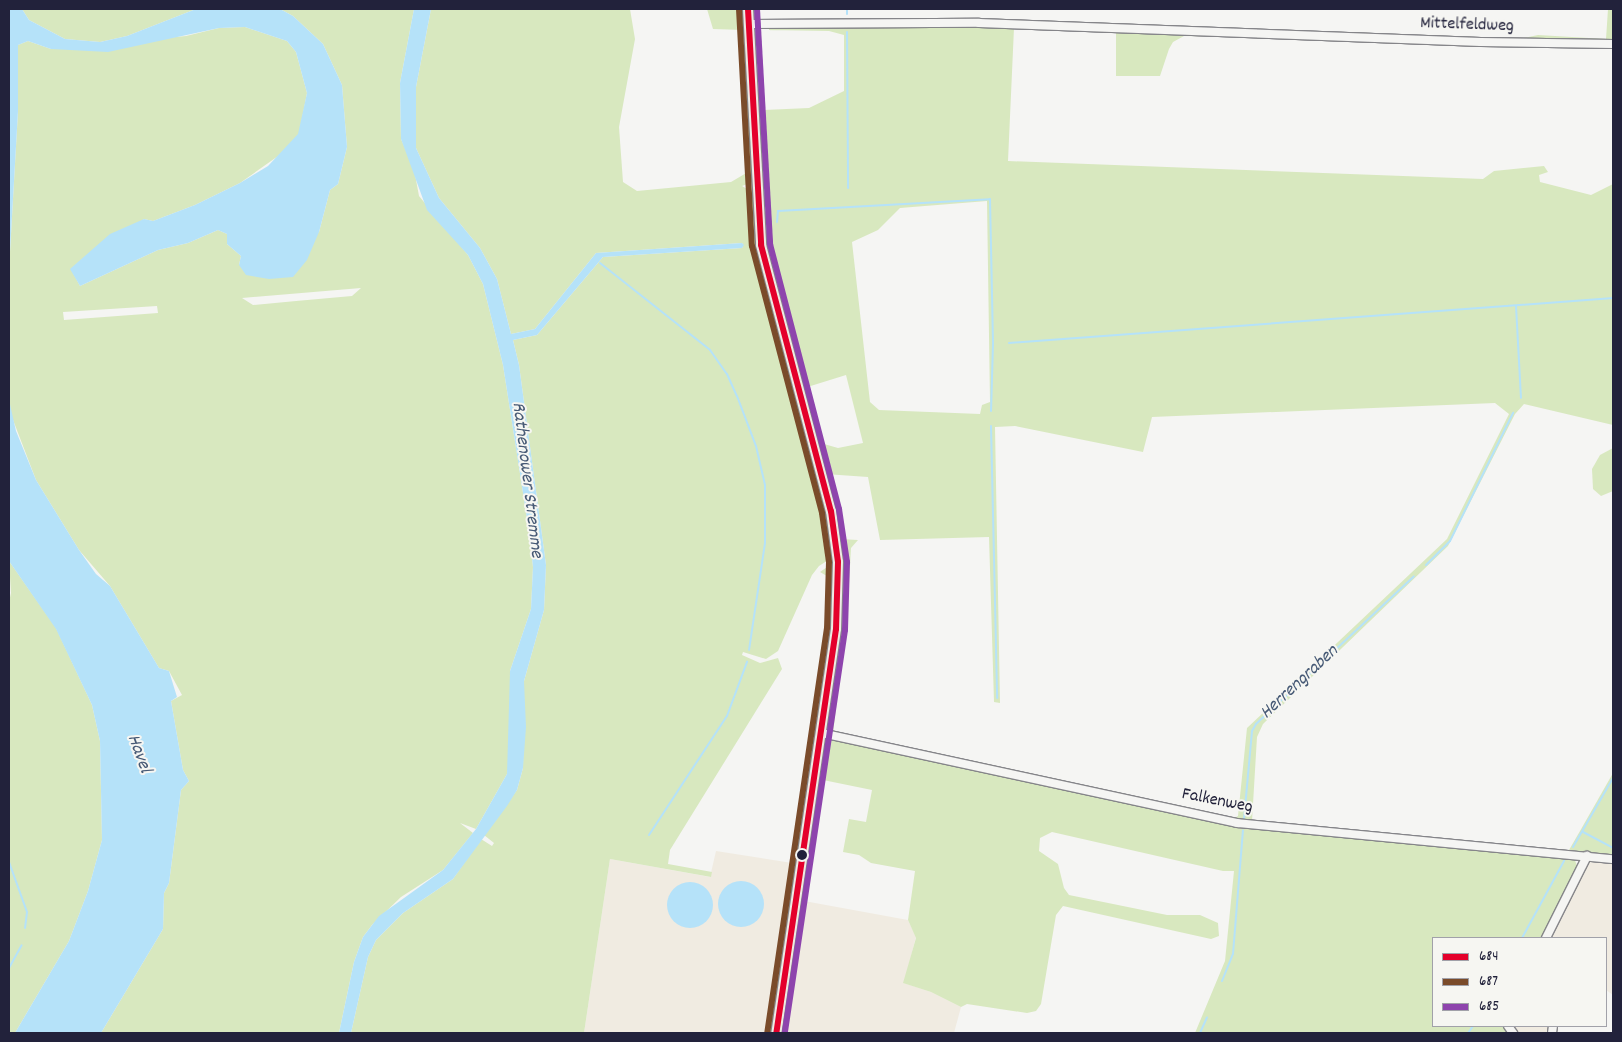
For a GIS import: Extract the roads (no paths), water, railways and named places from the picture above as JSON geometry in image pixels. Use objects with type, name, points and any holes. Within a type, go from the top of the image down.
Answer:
[{"type":"main road","points":[[748,9],[751,24],[762,245],[837,546],[836,629],[776,1033]]},
{"type":"street","name":"Mittelfeldweg","points":[[751,24],[979,23],[1481,42],[1613,44]]},
{"type":"street","name":"Falkenweg","points":[[821,733],[1236,823],[1613,859]]},
{"type":"street","points":[[1546,937],[1587,856]]},
{"type":"water","points":[[9,9],[22,9],[29,20],[65,39],[100,42],[127,36],[196,9],[280,9],[293,16],[323,44],[342,85],[347,147],[338,184],[330,190],[319,232],[307,260],[293,277],[269,279],[246,275],[239,265],[241,256],[227,244],[227,234],[218,230],[188,243],[158,250],[80,286],[70,269],[110,234],[144,219],[153,221],[195,205],[240,183],[268,166],[298,134],[307,93],[296,52],[287,41],[245,27],[219,28],[108,52],[51,49],[28,41],[18,45],[18,111],[9,269]]},
{"type":"water","name":"Rathenower Stremme","points":[[414,9],[431,9],[416,87],[416,148],[439,198],[480,248],[497,279],[511,334],[535,329],[596,253],[742,243],[744,245],[742,248],[603,257],[537,335],[513,340],[519,365],[546,565],[544,610],[524,681],[526,727],[523,768],[517,790],[507,806],[453,879],[403,913],[376,940],[368,957],[351,1033],[339,1033],[354,962],[363,937],[379,916],[443,870],[476,829],[507,774],[510,671],[531,609],[533,567],[529,531],[503,365],[483,284],[468,255],[427,210],[401,139],[400,83]]},
{"type":"water","name":"Havel","points":[[9,400],[16,431],[36,480],[79,550],[96,574],[110,586],[159,668],[169,671],[177,697],[171,701],[183,770],[189,781],[181,790],[169,883],[164,893],[163,929],[101,1033],[15,1033],[69,941],[88,891],[102,840],[100,741],[92,705],[56,629],[9,561]]},
{"type":"water","points":[[736,881],[746,881],[760,891],[764,904],[760,917],[754,923],[746,927],[736,927],[722,917],[718,909],[718,899],[728,885]]},
{"type":"water","points":[[685,882],[695,882],[709,892],[713,905],[709,918],[703,924],[695,928],[685,928],[671,918],[667,910],[667,900],[677,886]]},
{"type":"waterway","points":[[847,9],[847,14]]},
{"type":"waterway","points":[[847,32],[848,188]]},
{"type":"waterway","points":[[777,222],[778,211],[990,199],[993,344],[991,411]]},
{"type":"waterway","points":[[600,263],[710,350],[727,374],[737,396],[756,446],[765,485],[765,543],[749,650]]},
{"type":"waterway","points":[[1009,343],[1613,298]]},
{"type":"waterway","points":[[1516,306],[1521,398]]},
{"type":"waterway","points":[[1426,565],[1450,541],[1513,413]]},
{"type":"waterway","points":[[991,426],[997,698]]},
{"type":"waterway","name":"Herrengraben","points":[[1244,819],[1252,731],[1256,724],[1414,576]]},
{"type":"waterway","points":[[649,835],[727,716],[747,662]]},
{"type":"waterway","points":[[1573,847],[1613,778]]},
{"type":"waterway","name":"Herrengraben","points":[[1222,981],[1233,954],[1243,830]]},
{"type":"waterway","points":[[1583,832],[1613,848]]},
{"type":"waterway","points":[[1523,937],[1564,861]]},
{"type":"waterway","points":[[9,862],[27,912],[25,928]]},
{"type":"waterway","points":[[9,968],[22,945]]},
{"type":"waterway","name":"Herrengraben","points":[[1200,1033],[1207,1017]]},
{"type":"waterway","points":[[1468,1033],[1472,1027]]}]
